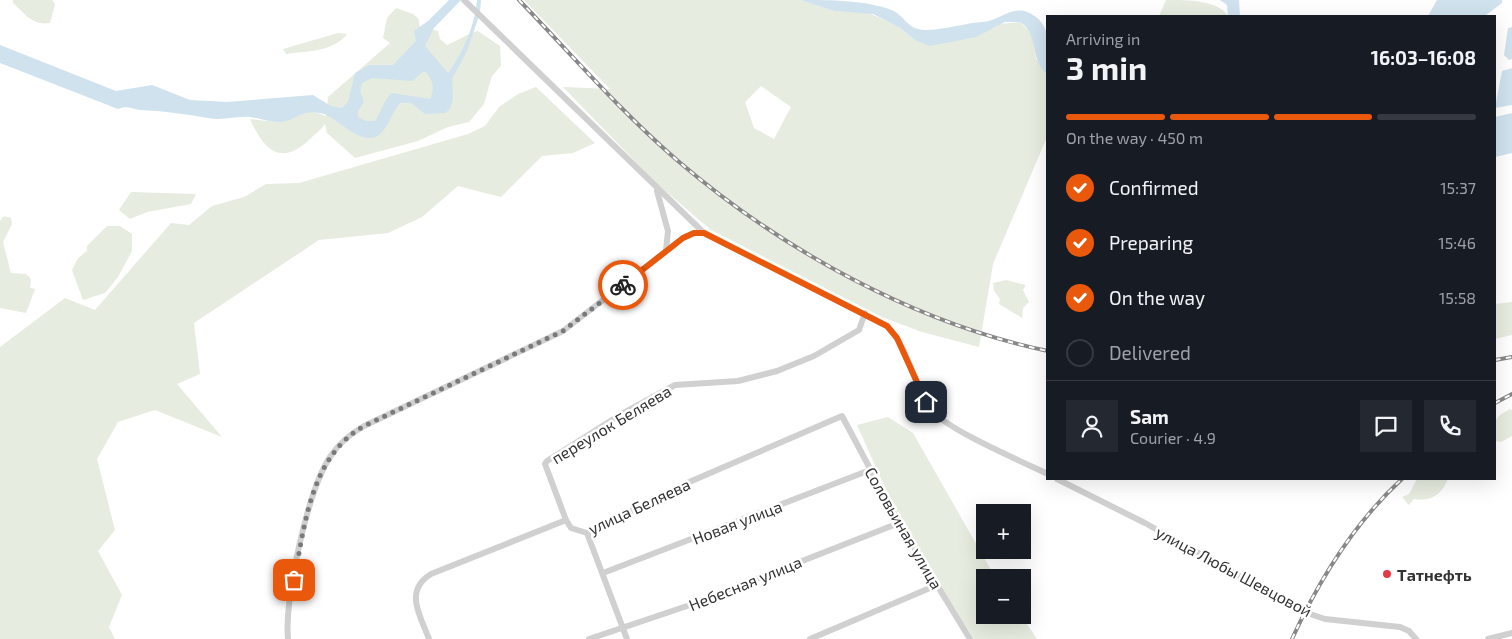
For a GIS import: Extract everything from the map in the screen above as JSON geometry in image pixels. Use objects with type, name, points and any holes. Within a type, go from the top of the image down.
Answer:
[{"type":"street","points":[[464,0],[640,170],[655,188],[704,233],[887,326],[897,338],[926,402],[938,418],[1046,473]]},
{"type":"street","points":[[655,188],[664,210],[668,231],[666,250]]},
{"type":"street","points":[[288,639],[287,627],[291,590],[311,501],[324,466],[343,440],[364,426],[563,331],[666,250],[688,235],[704,233]]},
{"type":"street","name":"переулок Беляева","points":[[566,520],[544,464],[620,415],[675,385],[738,381],[777,371],[814,356],[859,330],[865,314]]},
{"type":"street","name":"Соловьиная улица","points":[[842,416],[899,523],[970,639]]},
{"type":"street","name":"улица Беляева","points":[[429,639],[419,619],[416,605],[417,590],[421,583],[431,574],[566,520],[571,528],[586,533],[687,483],[842,416]]},
{"type":"street","name":"Новая улица","points":[[603,573],[870,470]]},
{"type":"street","name":"улица Любы Шевцовой","points":[[1059,480],[1145,523],[1304,612],[1325,620],[1400,627],[1409,631],[1416,639]]},
{"type":"street","name":"Небесная улица","points":[[589,639],[624,629],[899,523]]},
{"type":"street","points":[[586,533],[627,639]]},
{"type":"street","points":[[810,639],[937,585]]},
{"type":"street","points":[[1488,639],[1512,633]]},
{"type":"shaded area","points":[[13,0],[52,0],[55,4],[50,23],[34,21],[13,3]]},
{"type":"shaded area","points":[[524,0],[802,0],[834,11],[869,13],[897,26],[915,40],[994,28],[1000,24],[1020,22],[1032,34],[1036,59],[1046,72],[1046,139],[993,264],[979,347],[922,332],[882,317],[711,230],[655,182],[563,87],[610,89]],"holes":[[[761,86],[791,107],[774,139],[754,128],[745,102]]]},
{"type":"shaded area","points":[[1166,0],[1202,2],[1217,7],[1227,15],[1159,15]]},
{"type":"shaded area","points":[[396,8],[413,14],[419,19],[419,26],[438,31],[440,39],[447,45],[478,31],[500,46],[501,66],[492,76],[484,104],[469,122],[448,127],[418,141],[355,158],[327,133],[325,124],[301,147],[291,152],[283,153],[268,147],[261,140],[250,119],[276,122],[312,111],[326,116],[328,97],[390,43],[383,38],[387,18]]},
{"type":"shaded area","points":[[338,33],[347,34],[335,44],[319,50],[286,54],[283,49]]},
{"type":"shaded area","points":[[536,87],[595,143],[573,153],[542,156],[501,197],[458,186],[422,217],[388,233],[319,240],[194,323],[200,374],[177,384],[222,437],[155,410],[118,422],[97,459],[115,530],[98,551],[122,595],[109,627],[115,639],[0,639],[0,347],[65,298],[95,310],[171,223],[189,225],[212,206],[244,197],[266,184],[299,183],[468,134],[485,126],[499,107],[518,94]]},
{"type":"shaded area","points":[[131,192],[196,194],[191,204],[147,212],[130,219],[119,210]]},
{"type":"shaded area","points":[[4,216],[11,218],[12,224],[3,242],[11,273],[26,274],[31,279],[30,288],[35,289],[26,313],[0,308],[0,221]]},
{"type":"shaded area","points":[[107,226],[120,226],[132,234],[132,251],[118,277],[105,293],[83,300],[72,270],[78,258],[87,251],[87,246]]},
{"type":"shaded area","points":[[1006,280],[1026,285],[1023,290],[1029,302],[1023,308],[1022,318],[999,304],[1000,299],[994,291],[993,283]]},
{"type":"shaded area","points":[[1512,302],[1512,335],[1496,339],[1496,304]]},
{"type":"shaded area","points":[[1510,409],[1512,410],[1512,436],[1501,442],[1496,441],[1496,421],[1500,415]]},
{"type":"shaded area","points":[[888,417],[913,433],[976,544],[976,559],[985,559],[990,569],[976,569],[976,624],[1027,624],[1037,639],[974,639],[921,555],[890,499],[857,425]]},
{"type":"shaded area","points":[[1416,480],[1448,480],[1443,489],[1431,498],[1414,499],[1409,505],[1402,497],[1409,494]]},
{"type":"water","points":[[449,0],[461,0],[434,28],[425,46],[448,73],[459,57],[467,38],[474,19],[477,0],[481,0],[480,13],[467,51],[452,79],[453,98],[450,109],[445,113],[425,114],[411,103],[400,103],[382,132],[372,138],[358,135],[330,117],[316,112],[304,113],[289,120],[277,122],[250,117],[213,119],[127,107],[118,109],[0,63],[0,45],[116,91],[152,85],[190,100],[227,102],[313,95],[331,106],[342,108],[348,102],[355,73],[369,65],[393,65],[416,41],[414,31],[428,21]],"holes":[[[424,71],[432,84],[430,99],[392,93],[375,121],[366,121],[358,117],[358,111],[364,102],[360,91],[362,83],[372,78],[412,81]]]},
{"type":"water","points":[[801,0],[861,3],[884,7],[894,11],[914,28],[924,30],[989,21],[1015,11],[1028,12],[1041,22],[1046,32],[1046,73],[1038,61],[1030,34],[1020,22],[1005,22],[976,37],[930,46],[915,40],[900,28],[873,14],[834,11]]},
{"type":"water","points":[[1220,0],[1239,0],[1240,15],[1228,15],[1227,5]]},
{"type":"water","points":[[1437,0],[1502,0],[1502,3],[1486,15],[1429,15]]},
{"type":"water","points":[[1512,27],[1512,59],[1509,60],[1504,55],[1508,28]]},
{"type":"water","points":[[1512,68],[1512,105],[1496,108],[1496,103],[1502,71]]},
{"type":"water","points":[[1512,113],[1512,153],[1496,157],[1496,117]]},
{"type":"railway","points":[[519,0],[616,103],[657,142],[718,193],[760,224],[851,278],[899,302],[948,322],[1046,350]]},
{"type":"railway","points":[[1496,360],[1512,357]]},
{"type":"railway","points":[[1496,402],[1512,394]]},
{"type":"railway","points":[[1292,639],[1314,595],[1339,553],[1368,514],[1401,480]]},
{"type":"way so far","points":[[294,580],[305,522],[319,476],[329,457],[343,440],[364,426],[563,331],[623,285]]},
{"type":"place","name":"Татнефть","points":[[1387,574]]},
{"type":"route","points":[[623,285],[683,238],[694,233],[704,233],[887,326],[897,338],[926,402]]}]
